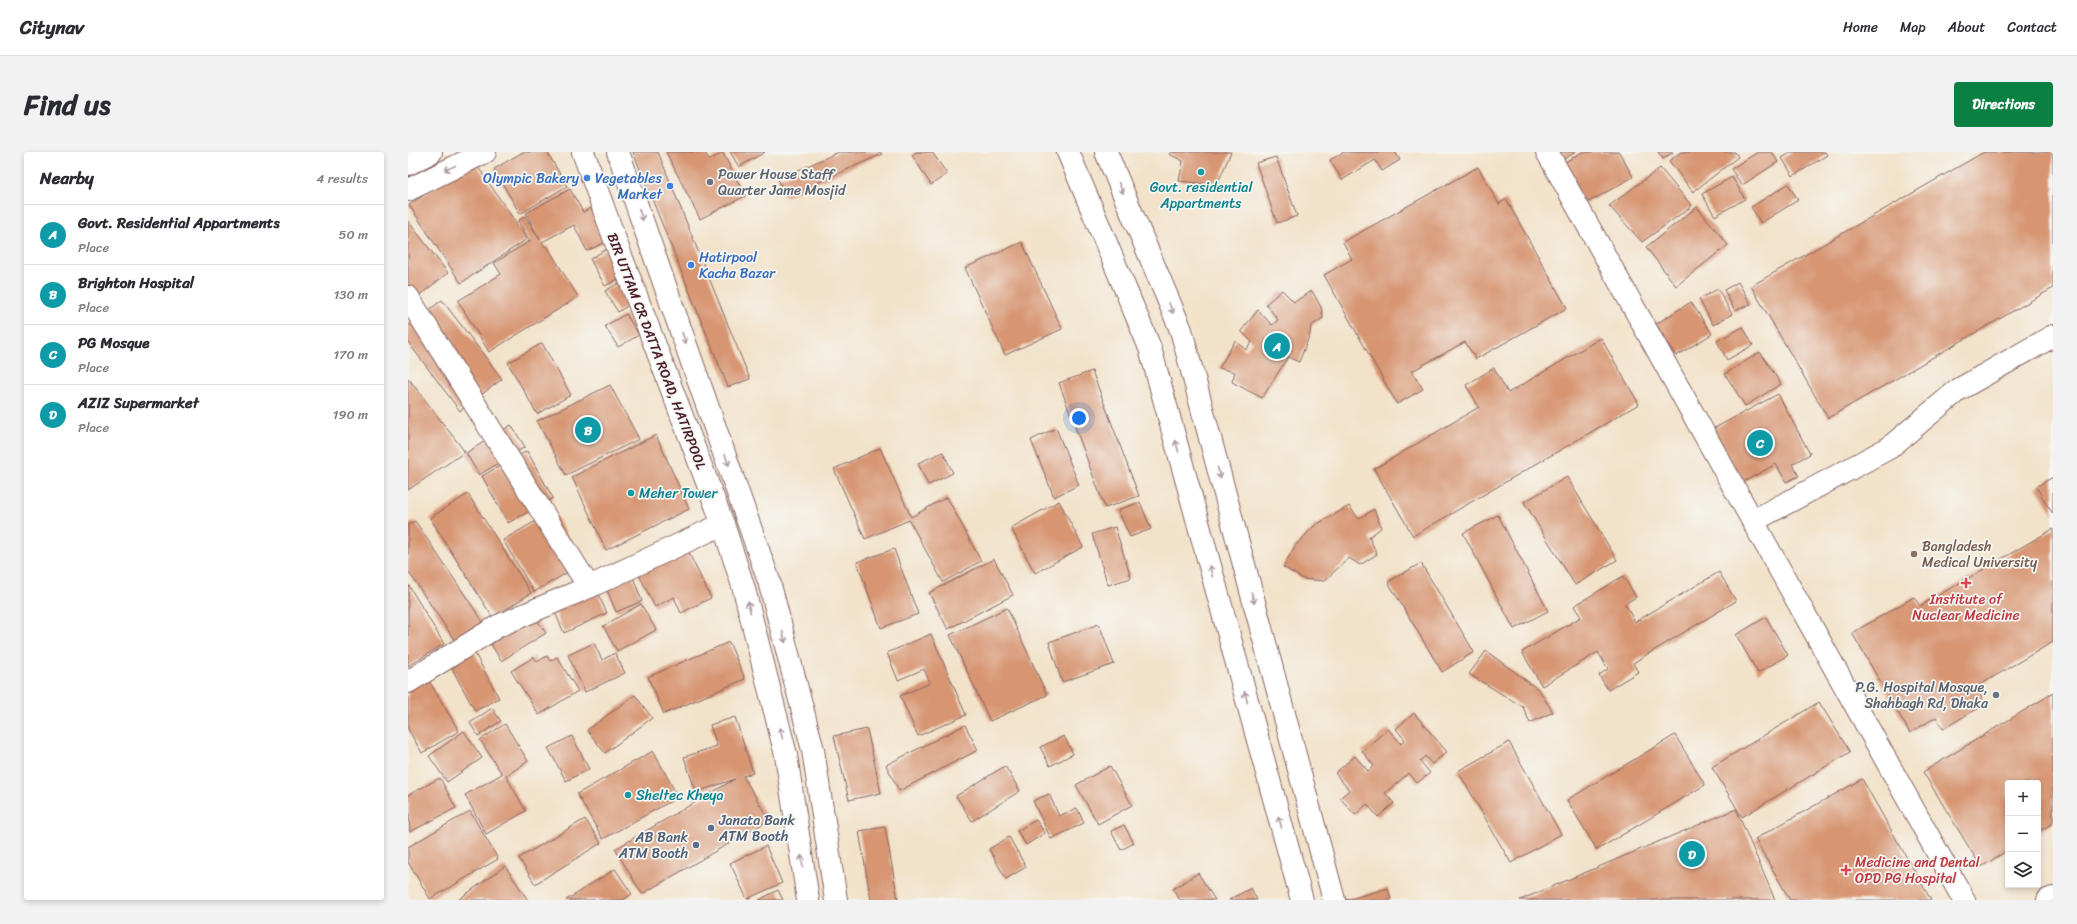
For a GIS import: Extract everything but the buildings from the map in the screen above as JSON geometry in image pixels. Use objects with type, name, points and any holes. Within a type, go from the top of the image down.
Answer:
[{"type":"main road","points":[[408,190],[485,152]]},
{"type":"main road","name":"BIR UTTAM CR DATTA ROAD, HATIRPOOL","points":[[583,152],[723,524],[744,589],[786,755],[808,900]]},
{"type":"main road","name":"BIR UTTAM CR DATTA ROAD, HATIRPOOL","points":[[618,152],[769,581],[813,750],[836,900]]},
{"type":"main road","points":[[1068,152],[1150,348],[1302,900]]},
{"type":"main road","points":[[1106,152],[1181,330],[1334,900]]},
{"type":"main road","points":[[1548,152],[1964,900]]},
{"type":"main road","points":[[408,297],[589,587]]},
{"type":"main road","points":[[1753,521],[1889,448],[1958,390],[2053,336]]},
{"type":"main road","points":[[1166,405],[1198,396]]},
{"type":"main road","points":[[408,682],[498,626],[589,587],[723,524]]},
{"type":"main road","points":[[766,677],[792,669]]},
{"type":"main road","points":[[1288,850],[1318,841]]},
{"type":"main road","points":[[2048,900],[2053,898]]},
{"type":"place","name":"Govt. residential Appartments","points":[[1201,172]]},
{"type":"place","name":"Olympic Bakery","points":[[587,178]]},
{"type":"place","name":"Power House Staff Quarter Jame Mosjid","points":[[710,182]]},
{"type":"place","name":"Vegetables Market","points":[[670,186]]},
{"type":"place","name":"Hatirpool Kacha Bazar","points":[[691,265]]},
{"type":"place","name":"Govt. Residential Appartments","points":[[1277,346]]},
{"type":"place","name":"Brighton Hospital","points":[[588,430]]},
{"type":"place","name":"PG Mosque","points":[[1760,443]]},
{"type":"place","name":"Meher Tower","points":[[631,493]]},
{"type":"place","name":"Bangladesh Medical University","points":[[1914,554]]},
{"type":"place","name":"Institute of Nuclear Medicine","points":[[1966,583]]},
{"type":"place","name":"P.G. Hospital Mosque, Shahbagh Rd, Dhaka","points":[[1996,695]]},
{"type":"place","name":"Sheltec Kheya","points":[[628,795]]},
{"type":"place","name":"Janata Bank ATM Booth","points":[[711,828]]},
{"type":"place","name":"AB Bank ATM Booth","points":[[696,845]]},
{"type":"place","name":"AZIZ Supermarket","points":[[1692,854]]},
{"type":"place","name":"Medicine and Dental OPD PG Hospital","points":[[1846,870]]}]
